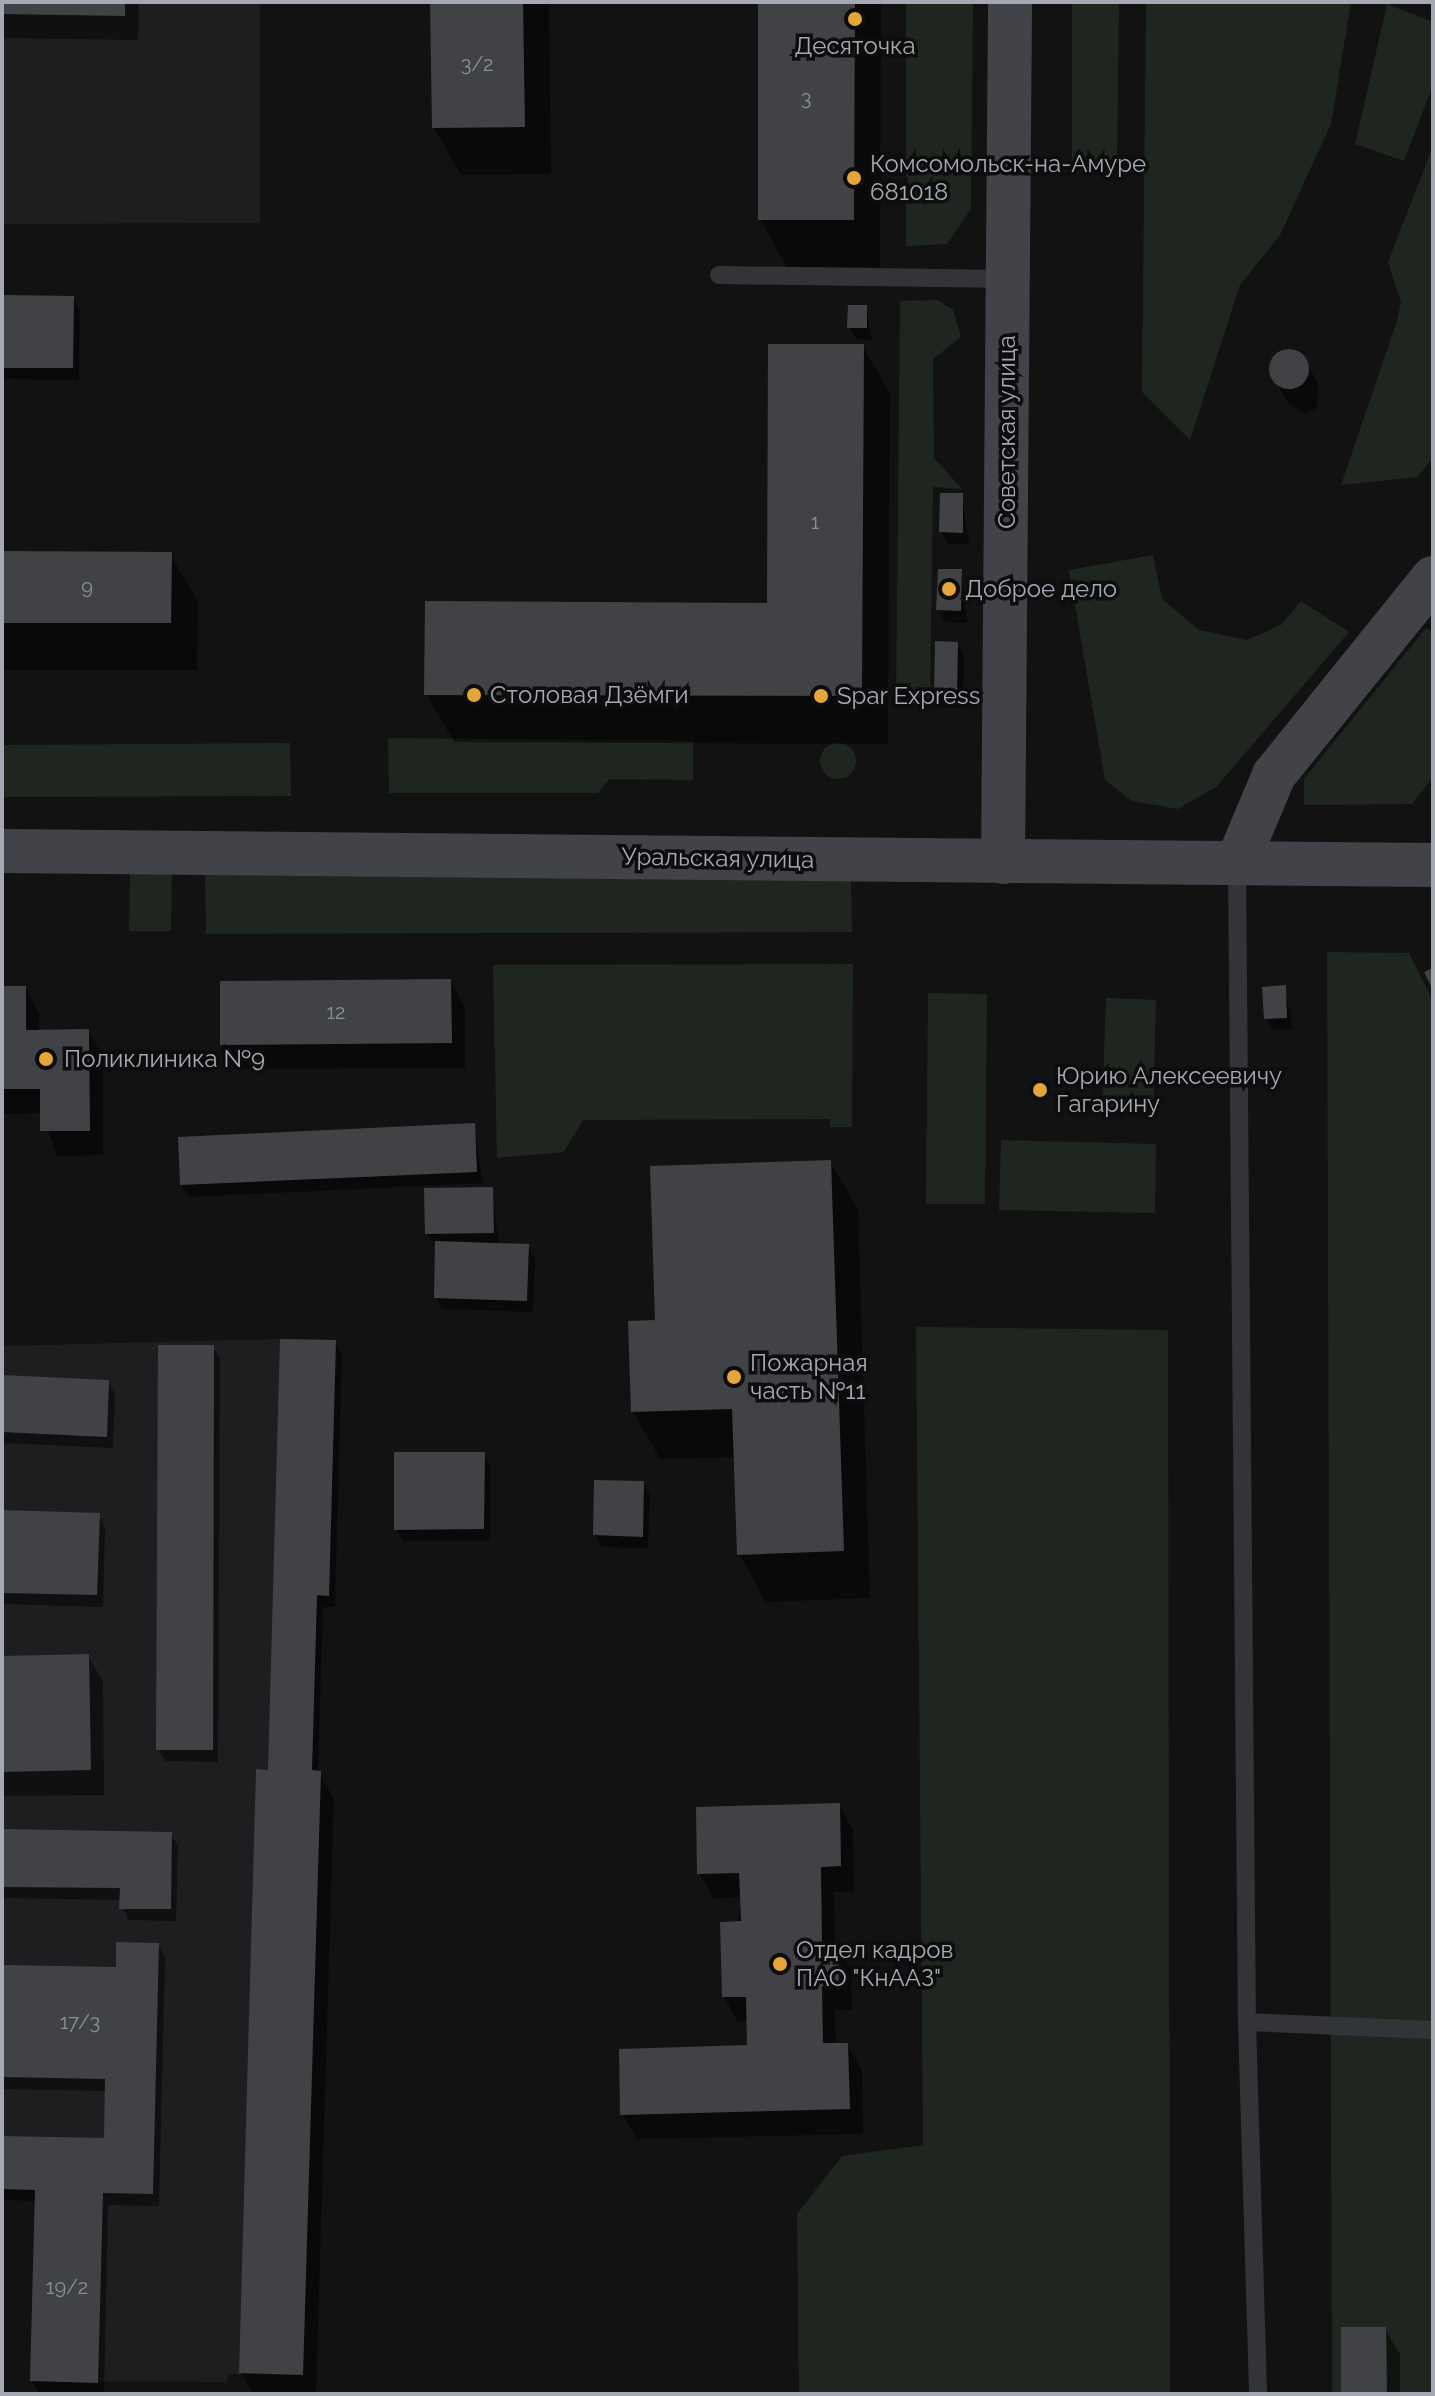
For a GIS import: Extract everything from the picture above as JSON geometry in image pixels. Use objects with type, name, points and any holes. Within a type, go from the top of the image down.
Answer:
[{"type":"street","name":"Советская улица","points":[[1003,862],[1010,2]]},
{"type":"street","points":[[1237,863],[1274,775],[1433,578]]},
{"type":"street","name":"Уральская улица","points":[[2,851],[1003,862],[1237,863],[1428,858]]},
{"type":"lane","points":[[719,275],[1008,279]]},
{"type":"lane","points":[[1237,863],[1247,2022],[1258,2394]]},
{"type":"lane","points":[[1247,2022],[1433,2030]]},
{"type":"shaded area","points":[[2,2],[260,2],[260,223],[2,224]]},
{"type":"shaded area","points":[[906,2],[973,2],[971,209],[947,244],[906,246]]},
{"type":"shaded area","points":[[1072,2],[1119,2],[1117,169],[1072,168]]},
{"type":"shaded area","points":[[1146,2],[1351,2],[1331,124],[1280,235],[1240,285],[1190,440],[1142,392]]},
{"type":"shaded area","points":[[1387,4],[1433,22],[1433,85],[1404,161],[1355,144]]},
{"type":"shaded area","points":[[1433,146],[1433,458],[1417,477],[1341,485],[1397,321],[1401,302],[1388,262]]},
{"type":"shaded area","points":[[938,300],[953,310],[961,337],[933,359],[934,458],[962,489],[933,487],[930,705],[896,704],[900,301]]},
{"type":"shaded area","points":[[1153,555],[1162,599],[1199,630],[1247,640],[1281,625],[1301,601],[1349,632],[1216,787],[1178,809],[1132,801],[1105,780],[1069,570]]},
{"type":"shaded area","points":[[1426,628],[1433,632],[1433,777],[1412,804],[1304,805],[1304,779]]},
{"type":"shaded area","points":[[388,738],[693,741],[693,780],[609,779],[598,793],[389,793]]},
{"type":"shaded area","points":[[290,743],[291,796],[2,797],[2,745]]},
{"type":"shaded area","points":[[838,743],[851,748],[856,761],[851,774],[838,779],[825,774],[820,761],[825,748]]},
{"type":"shaded area","points":[[130,870],[172,871],[171,931],[129,931]]},
{"type":"shaded area","points":[[205,875],[851,876],[852,932],[206,934]]},
{"type":"shaded area","points":[[1327,952],[1409,953],[1433,1001],[1433,2394],[1332,2394]]},
{"type":"shaded area","points":[[853,964],[852,1127],[830,1127],[830,1119],[583,1120],[564,1152],[497,1158],[493,965]]},
{"type":"shaded area","points":[[928,993],[987,994],[985,1204],[926,1204]]},
{"type":"shaded area","points":[[1106,998],[1156,1000],[1153,1113],[1102,1111]]},
{"type":"shaded area","points":[[1001,1140],[1156,1144],[1155,1213],[999,1210]]},
{"type":"shaded area","points":[[916,1327],[1168,1330],[1170,2394],[799,2394],[797,2214],[842,2156],[923,2145]]},
{"type":"shaded area","points":[[336,1340],[329,1596],[317,1596],[312,1770],[321,1771],[303,2375],[228,2374],[226,2382],[30,2381],[35,2190],[2,2189],[2,1346]]},
{"type":"building","points":[[2,2],[125,2],[125,16],[2,14]]},
{"type":"building","points":[[430,2],[523,2],[525,127],[432,128]]},
{"type":"building","points":[[758,2],[855,2],[854,220],[758,220]]},
{"type":"building","points":[[2,295],[74,296],[73,368],[2,368]]},
{"type":"building","points":[[848,305],[867,305],[867,328],[847,328]]},
{"type":"building","points":[[768,344],[864,344],[862,696],[424,695],[425,601],[767,603]]},
{"type":"building","points":[[1289,349],[1303,355],[1309,369],[1303,383],[1289,389],[1275,383],[1269,369],[1275,355]]},
{"type":"building","points":[[940,493],[963,493],[963,533],[939,532]]},
{"type":"building","points":[[2,551],[172,552],[171,623],[2,623]]},
{"type":"building","name":"Доброе дело","points":[[938,569],[962,569],[961,611],[936,610]]},
{"type":"building","points":[[935,641],[958,642],[957,697],[934,697]]},
{"type":"building","points":[[1433,968],[1433,990],[1424,972]]},
{"type":"building","points":[[451,979],[452,1043],[220,1045],[220,981]]},
{"type":"building","points":[[1286,985],[1287,1018],[1264,1019],[1262,987]]},
{"type":"building","name":"Поликлиника №9","points":[[2,986],[26,986],[26,1030],[89,1029],[90,1131],[40,1131],[40,1089],[2,1089]]},
{"type":"building","points":[[475,1123],[477,1172],[180,1185],[178,1137]]},
{"type":"building","name":"Пожарная часть №11","points":[[831,1160],[844,1551],[737,1555],[732,1409],[631,1412],[628,1321],[655,1320],[650,1166]]},
{"type":"building","points":[[493,1187],[494,1233],[425,1234],[424,1188]]},
{"type":"building","points":[[435,1241],[529,1244],[527,1301],[434,1298]]},
{"type":"building","points":[[280,1339],[336,1340],[329,1596],[317,1595],[312,1770],[321,1771],[303,2375],[239,2373],[256,1769],[268,1770]]},
{"type":"building","points":[[158,1345],[214,1345],[213,1750],[156,1750]]},
{"type":"building","points":[[2,1375],[109,1380],[107,1437],[2,1432]]},
{"type":"building","points":[[394,1452],[485,1452],[484,1529],[394,1530]]},
{"type":"building","points":[[594,1480],[644,1481],[643,1537],[593,1535]]},
{"type":"building","points":[[2,1510],[100,1513],[97,1595],[2,1593]]},
{"type":"building","points":[[89,1654],[91,1770],[2,1772],[2,1656]]},
{"type":"building","name":"Отдел кадров ПАО \"КнААЗ\"","points":[[840,1803],[841,1866],[821,1867],[822,1942],[838,1942],[839,1986],[822,1986],[823,2043],[848,2043],[850,2109],[620,2115],[619,2049],[747,2045],[746,1997],[722,1997],[720,1922],[741,1921],[739,1873],[697,1874],[696,1807]]},
{"type":"building","points":[[2,1829],[172,1832],[171,1909],[119,1909],[120,1888],[2,1887]]},
{"type":"building","points":[[116,1942],[159,1943],[153,2194],[103,2193],[98,2383],[30,2381],[35,2190],[2,2189],[2,2136],[104,2138],[105,2079],[2,2077],[2,1965],[116,1967]]},
{"type":"building","points":[[1341,2327],[1386,2327],[1387,2394],[1341,2394]]},
{"type":"place","name":"Десяточка","points":[[855,19]]},
{"type":"place","name":"Комсомольск-на-Амуре 681018","points":[[854,178]]},
{"type":"place","name":"Доброе дело","points":[[949,589]]},
{"type":"place","name":"Столовая Дзёмги","points":[[474,695]]},
{"type":"place","name":"Spar Express","points":[[821,696]]},
{"type":"place","name":"Поликлиника №9","points":[[46,1059]]},
{"type":"place","name":"Юрию Алексеевичу Гагарину","points":[[1040,1090]]},
{"type":"place","name":"Пожарная часть №11","points":[[734,1377]]},
{"type":"place","name":"Отдел кадров ПАО \"КнААЗ\"","points":[[780,1964]]}]
